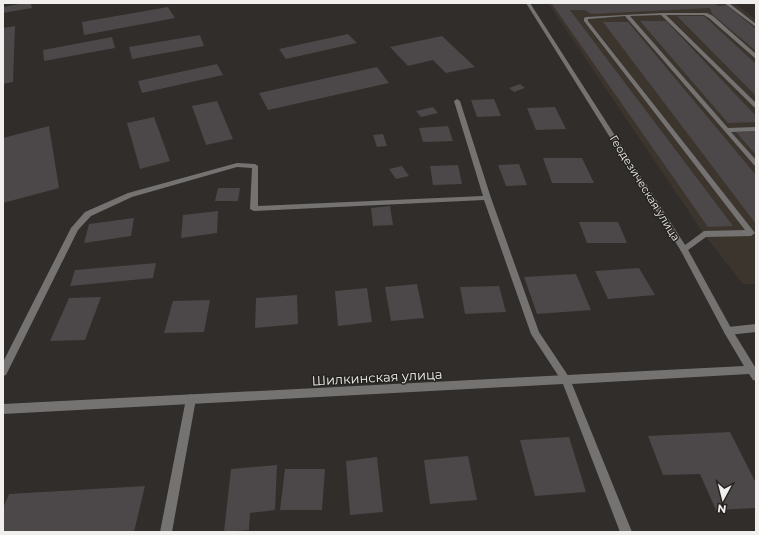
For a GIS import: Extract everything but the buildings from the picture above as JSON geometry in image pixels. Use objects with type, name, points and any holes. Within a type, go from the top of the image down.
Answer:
[{"type":"street","name":"Геодезическая улица","points":[[528,3],[684,250],[728,331],[754,374]]},
{"type":"street","points":[[726,3],[756,26]]},
{"type":"street","points":[[662,14],[756,106]]},
{"type":"street","points":[[754,233],[586,21],[586,18],[592,16],[705,14],[711,17],[756,57]]},
{"type":"street","points":[[626,15],[756,164]]},
{"type":"street","points":[[458,101],[486,198],[535,334],[566,380],[626,532]]},
{"type":"street","points":[[726,130],[756,129]]},
{"type":"street","points":[[3,372],[75,228],[88,214],[130,195],[237,165],[255,166],[254,208],[486,198]]},
{"type":"street","points":[[684,250],[704,234],[754,233]]},
{"type":"street","points":[[728,331],[756,328]]},
{"type":"street","name":"Шилкинская улица","points":[[3,409],[566,380],[754,374]]},
{"type":"street","points":[[166,532],[191,399]]},
{"type":"shaded area","points":[[548,3],[735,3],[756,20],[756,284],[743,284],[704,234]]}]
